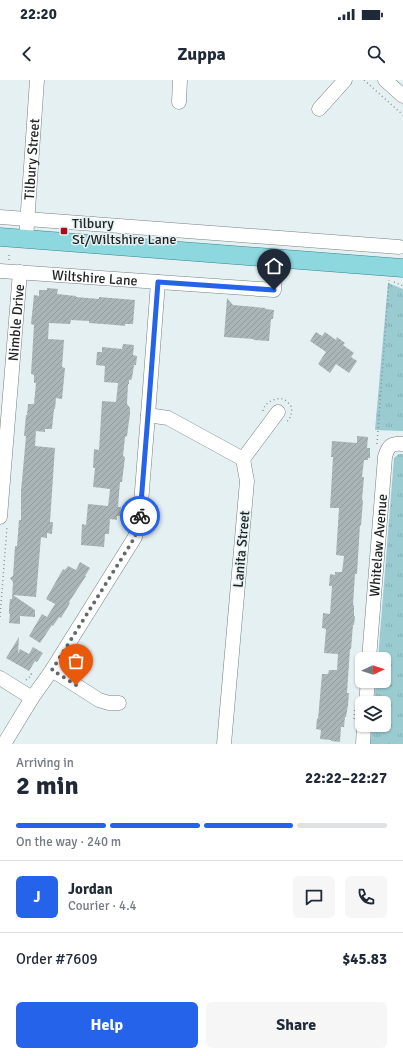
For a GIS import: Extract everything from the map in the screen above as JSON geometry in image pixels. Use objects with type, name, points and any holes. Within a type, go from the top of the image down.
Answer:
[{"type":"main road","points":[[0,237],[347,264],[396,272]]},
{"type":"street","name":"Tilbury Street","points":[[26,239],[37,80]]},
{"type":"street","points":[[179,102],[180,80]]},
{"type":"street","points":[[320,109],[345,80]]},
{"type":"street","points":[[386,80],[403,96]]},
{"type":"street","points":[[0,217],[399,247]]},
{"type":"street","points":[[334,242],[347,264]]},
{"type":"street","name":"Wiltshire Lane","points":[[0,271],[274,290],[274,278]]},
{"type":"street","name":"Nimble Drive","points":[[0,516],[20,272]]},
{"type":"street","points":[[4,744],[135,537],[140,516],[158,282]]},
{"type":"street","points":[[148,415],[168,418],[243,459],[278,412]]},
{"type":"street","name":"Whitelaw Avenue","points":[[370,652],[385,457],[388,449],[392,445],[403,444]]},
{"type":"street","name":"Lanita Street","points":[[224,744],[247,482],[243,459]]},
{"type":"street","points":[[52,670],[99,700],[109,703],[118,703]]},
{"type":"street","points":[[0,678],[32,698]]},
{"type":"street","points":[[363,744],[364,732]]},
{"type":"path","points":[[364,80],[403,116]]},
{"type":"path","points":[[376,444],[396,272]]},
{"type":"green space","points":[[388,283],[403,289],[403,431],[375,430]]},
{"type":"green space","points":[[399,454],[403,454],[403,744],[370,744],[371,732],[391,732],[391,696],[375,696],[375,688],[391,688],[391,652],[379,652],[394,458]]},
{"type":"building","points":[[47,288],[58,289],[57,294],[76,297],[135,300],[133,324],[125,324],[125,326],[71,320],[70,324],[49,323],[48,339],[64,340],[62,367],[65,368],[62,399],[56,398],[52,429],[45,429],[45,432],[36,431],[35,446],[55,448],[50,522],[53,522],[52,534],[47,533],[47,538],[41,537],[36,597],[13,595],[35,610],[35,617],[20,616],[20,624],[9,623],[9,609],[10,599],[12,599],[13,582],[10,578],[13,576],[15,546],[17,546],[19,520],[21,520],[21,491],[26,436],[24,436],[26,415],[28,404],[34,404],[36,383],[34,383],[34,375],[31,374],[34,325],[31,324],[34,295],[39,296],[39,290],[47,290]]},
{"type":"building","points":[[227,298],[233,305],[274,310],[273,319],[271,319],[269,341],[224,337]]},
{"type":"building","points":[[316,332],[322,336],[325,332],[336,340],[337,337],[345,343],[343,345],[354,353],[351,357],[357,361],[349,373],[336,364],[330,373],[318,364],[326,352],[310,341]]},
{"type":"building","points":[[123,344],[134,345],[133,355],[137,356],[132,378],[129,380],[128,384],[127,404],[130,408],[130,414],[127,436],[125,437],[123,456],[125,457],[122,482],[120,482],[118,507],[121,507],[120,516],[117,516],[117,520],[110,519],[109,534],[105,534],[104,547],[81,545],[82,524],[86,525],[88,504],[108,506],[110,489],[93,487],[95,468],[93,468],[94,449],[99,450],[102,401],[116,402],[118,383],[104,382],[105,366],[96,365],[97,352],[102,352],[102,347],[122,349]]},
{"type":"building","points":[[357,436],[368,437],[367,448],[370,448],[370,458],[368,458],[368,460],[364,460],[362,477],[364,477],[363,500],[357,574],[355,574],[353,605],[355,616],[350,649],[347,693],[349,693],[344,727],[341,727],[340,742],[320,739],[321,730],[316,729],[322,674],[328,674],[329,670],[337,670],[338,654],[324,653],[326,629],[322,628],[323,613],[330,614],[332,586],[329,586],[330,574],[335,575],[335,572],[342,572],[344,556],[336,555],[339,508],[330,508],[333,457],[331,457],[332,441],[357,443]]},
{"type":"building","points":[[80,562],[90,568],[61,618],[59,617],[53,626],[52,625],[40,643],[29,636],[42,614],[47,617],[55,604],[46,599],[63,569],[65,570],[68,566],[76,570]]},
{"type":"building","points":[[19,637],[18,653],[20,649],[29,654],[33,647],[43,653],[37,662],[35,661],[29,671],[6,658]]},
{"type":"way so far","points":[[76,685],[52,670],[135,537],[140,516]]},
{"type":"place","name":"Tilbury St/Wiltshire Lane","points":[[64,231]]},
{"type":"route","points":[[140,516],[158,282],[274,290]]}]
